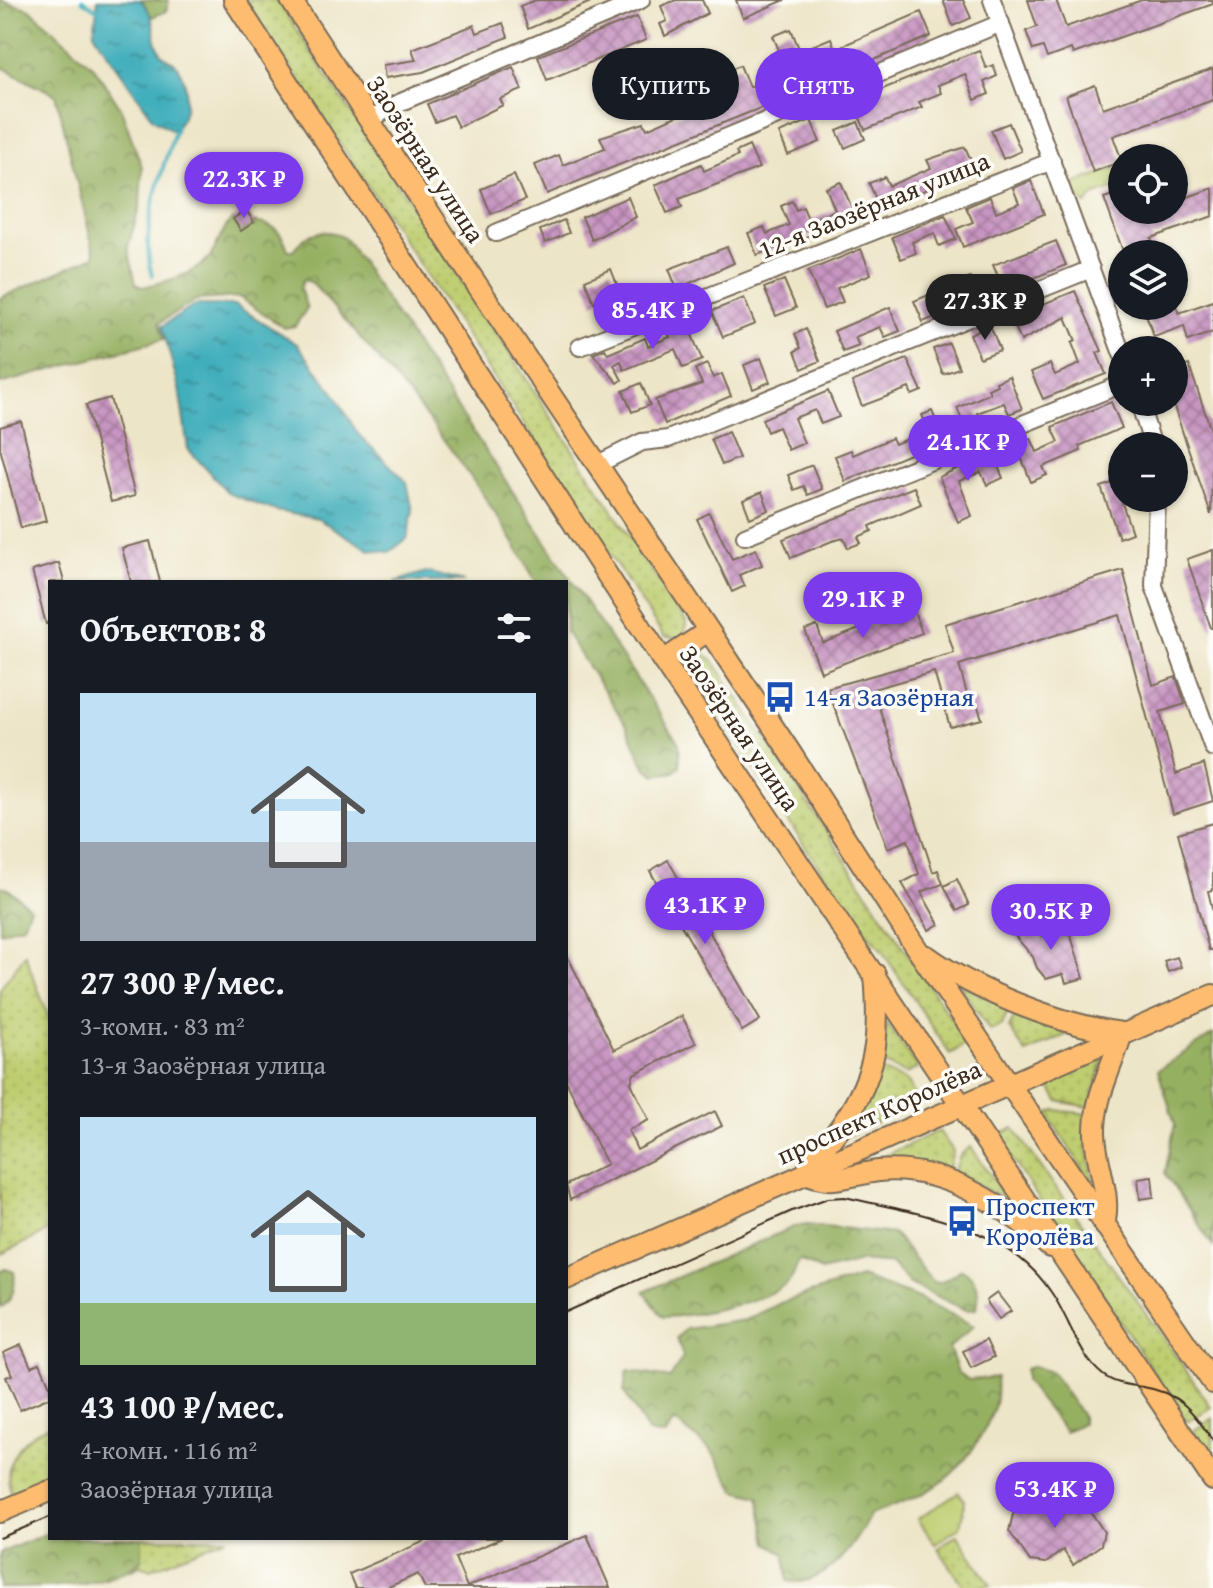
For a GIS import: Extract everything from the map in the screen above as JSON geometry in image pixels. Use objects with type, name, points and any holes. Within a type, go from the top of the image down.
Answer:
[{"type":"main road","name":"Заозёрная улица","points":[[234,0],[663,661],[963,1103],[1213,1480]]},
{"type":"main road","name":"Заозёрная улица","points":[[291,0],[915,946],[1213,1383]]},
{"type":"main road","points":[[663,661],[708,631]]},
{"type":"main road","points":[[915,946],[956,975],[1017,1001],[1092,1029],[1122,1033],[1100,1089],[1095,1131],[1097,1158],[1109,1205],[1104,1225]]},
{"type":"main road","points":[[875,972],[878,1029],[874,1067],[853,1108],[818,1152],[806,1173],[825,1182],[881,1171],[949,1182],[993,1202],[1023,1222],[1071,1265]]},
{"type":"main road","name":"проспект Королёва","points":[[568,1278],[1213,995]]},
{"type":"main road","points":[[0,1512],[48,1492]]},
{"type":"street","points":[[370,120],[394,105],[641,0]]},
{"type":"street","points":[[992,0],[1115,336]]},
{"type":"street","points":[[496,233],[1001,23]]},
{"type":"street","name":"12-я Заозёрная улица","points":[[580,347],[1052,161]]},
{"type":"street","points":[[598,464],[642,442],[668,439],[1091,269]]},
{"type":"street","points":[[745,536],[1108,390]]},
{"type":"street","points":[[1157,512],[1154,586],[1160,611],[1213,748]]},
{"type":"green space","points":[[0,0],[30,9],[94,67],[121,109],[142,167],[140,205],[128,247],[136,284],[143,287],[179,277],[203,264],[233,219],[241,231],[254,222],[272,227],[280,233],[288,250],[294,250],[305,238],[317,232],[331,232],[345,238],[679,743],[680,766],[674,772],[656,775],[645,767],[627,726],[568,636],[568,580],[535,580],[461,463],[373,352],[311,282],[303,280],[300,289],[307,308],[295,326],[284,328],[239,297],[196,300],[159,323],[164,339],[0,384],[0,298],[95,256],[56,95],[0,66]]},
{"type":"green space","points":[[140,0],[169,0],[167,11],[152,17]]},
{"type":"green space","points":[[246,0],[277,0],[686,622],[685,634],[680,639],[664,637]]},
{"type":"green space","points":[[1108,170],[1108,191],[1093,196],[1086,205],[1072,191],[1076,183]]},
{"type":"green space","points":[[698,651],[712,659],[967,1043],[950,1054],[880,948],[853,918],[686,668],[691,653]]},
{"type":"green space","points":[[0,886],[30,907],[23,925],[0,932]]},
{"type":"green space","points":[[25,954],[48,1016],[48,1231],[0,1255],[0,989]]},
{"type":"green space","points":[[958,983],[1010,1007],[1002,1025],[990,1031]]},
{"type":"green space","points":[[1018,1010],[1072,1032],[1026,1053],[1009,1028]]},
{"type":"green space","points":[[887,1023],[918,1068],[906,1074],[882,1063]]},
{"type":"green space","points":[[1213,1034],[1213,1246],[1165,1173],[1175,1124],[1158,1070]]},
{"type":"green space","points":[[1105,1055],[1089,1107],[1058,1101],[1047,1081]]},
{"type":"green space","points":[[881,1070],[908,1082],[919,1103],[834,1142],[869,1096]]},
{"type":"green space","points":[[1055,1110],[1089,1114],[1088,1148],[1094,1186],[1047,1114]]},
{"type":"green space","points":[[1014,1128],[1211,1407],[1187,1422],[997,1136]]},
{"type":"green space","points":[[939,1131],[953,1151],[948,1172],[870,1162]]},
{"type":"green space","points":[[971,1147],[1010,1202],[954,1173],[960,1155]]},
{"type":"green space","points":[[807,1224],[894,1234],[933,1282],[940,1283],[962,1269],[967,1272],[978,1292],[976,1309],[966,1310],[910,1284],[891,1264],[860,1261],[821,1271],[800,1260],[790,1280],[772,1292],[725,1308],[692,1314],[663,1317],[644,1292],[795,1226]]},
{"type":"green space","points":[[6,1269],[14,1272],[14,1287],[11,1297],[0,1308],[0,1271]]},
{"type":"green space","points":[[860,1277],[919,1298],[974,1326],[949,1348],[958,1372],[969,1380],[996,1377],[994,1407],[971,1451],[948,1477],[906,1502],[870,1515],[848,1550],[827,1570],[802,1581],[788,1581],[785,1554],[768,1543],[759,1497],[736,1491],[711,1450],[674,1421],[665,1436],[649,1433],[624,1392],[627,1371],[670,1378],[683,1357],[677,1338],[686,1329],[745,1320],[780,1303]]},
{"type":"green space","points":[[1034,1366],[1052,1373],[1082,1416],[1082,1423],[1065,1432],[1025,1381],[1025,1369]]},
{"type":"green space","points":[[1213,1418],[1213,1461],[1193,1431]]},
{"type":"green space","points":[[48,1426],[48,1477],[11,1492],[8,1481],[12,1460],[24,1442]]},
{"type":"green space","points":[[958,1492],[965,1501],[960,1527],[935,1544],[918,1519]]},
{"type":"green space","points":[[48,1533],[48,1540],[142,1540],[142,1559],[128,1569],[94,1581],[55,1586],[0,1588],[0,1553]]},
{"type":"green space","points":[[957,1535],[991,1585],[965,1588],[938,1548]]},
{"type":"green space","points":[[142,1540],[222,1540],[151,1569],[140,1565],[130,1571],[142,1559]]},
{"type":"water","points":[[98,0],[140,0],[149,12],[160,51],[178,67],[185,82],[185,109],[172,130],[153,118],[94,33]]},
{"type":"water","points":[[196,305],[235,305],[297,344],[332,390],[358,434],[407,482],[413,511],[407,539],[389,552],[370,550],[318,519],[276,511],[229,494],[188,449],[179,388],[162,326]]},
{"type":"water","points":[[426,572],[456,580],[401,580]]},
{"type":"building","points":[[536,0],[593,1],[528,29],[520,6]]},
{"type":"building","points":[[676,0],[702,0],[708,13],[665,36],[660,24],[667,21],[661,6]]},
{"type":"building","points":[[736,0],[785,0],[743,18]]},
{"type":"building","points":[[943,0],[963,0],[971,18],[953,26]]},
{"type":"building","points":[[1028,0],[1056,0],[1066,27],[1142,0],[1213,0],[1213,4],[1073,54],[1071,49],[1047,58],[1043,47],[1033,50],[1026,31],[1037,27]]},
{"type":"building","points":[[921,12],[931,36],[883,56],[883,48],[837,48]]},
{"type":"building","points":[[637,17],[646,40],[626,48],[592,48],[592,62],[547,80],[538,56]]},
{"type":"building","points":[[503,23],[508,37],[423,72],[385,78],[383,65],[416,60],[412,49],[474,25],[477,33]]},
{"type":"building","points":[[791,29],[799,48],[778,48],[773,36]]},
{"type":"building","points":[[831,38],[835,48],[807,48]]},
{"type":"building","points":[[979,50],[986,68],[993,65],[997,76],[984,82],[989,94],[975,100],[965,74],[938,85],[941,93],[919,102],[922,107],[865,130],[861,120],[883,120],[883,89]]},
{"type":"building","points":[[739,65],[749,87],[755,84],[755,110],[739,117]]},
{"type":"building","points":[[513,67],[522,90],[500,99],[503,105],[458,127],[452,115],[435,122],[427,104]]},
{"type":"building","points":[[1213,69],[1213,100],[1113,136],[1116,144],[1108,144],[1108,166],[1093,172],[1066,96],[1095,85],[1103,108]]},
{"type":"building","points":[[667,120],[730,120],[547,194],[535,165],[559,155],[563,165],[605,148],[600,137],[644,123],[647,129]]},
{"type":"building","points":[[811,120],[820,142],[788,155],[779,133]]},
{"type":"building","points":[[858,122],[865,139],[845,148],[837,131]]},
{"type":"building","points":[[1009,123],[1021,151],[1003,159],[991,130]]},
{"type":"building","points":[[749,146],[759,168],[679,199],[682,207],[667,213],[655,185],[701,164],[704,171],[738,156],[736,152]]},
{"type":"building","points":[[965,147],[975,169],[880,209],[869,183],[885,177],[889,186],[931,168],[927,160]]},
{"type":"building","points":[[514,175],[525,200],[491,214],[481,189]]},
{"type":"building","points":[[1031,181],[1044,214],[963,247],[956,229],[973,222],[966,207],[990,197],[996,212],[1019,203],[1013,188]]},
{"type":"building","points":[[841,182],[856,218],[757,255],[748,233],[764,227],[767,234],[789,225],[781,206],[792,201],[796,210],[803,207],[809,221],[835,210],[826,188]]},
{"type":"building","points":[[1213,188],[1213,216],[1152,240],[1119,240],[1113,224],[1188,224],[1188,197]]},
{"type":"building","points":[[628,197],[636,217],[592,240],[582,217]]},
{"type":"building","points":[[246,210],[254,222],[241,231],[233,219]]},
{"type":"building","points":[[945,215],[956,239],[939,246],[934,233],[912,242],[916,253],[901,259],[892,237]]},
{"type":"building","points":[[564,220],[569,233],[545,243],[540,230]]},
{"type":"building","points":[[1056,241],[1066,265],[1004,290],[993,265]]},
{"type":"building","points":[[727,247],[734,263],[677,289],[669,269]]},
{"type":"building","points":[[861,249],[871,274],[837,288],[843,302],[824,309],[808,271]]},
{"type":"building","points":[[611,269],[620,292],[594,303],[585,280]]},
{"type":"building","points":[[970,278],[979,299],[923,322],[914,301]]},
{"type":"building","points":[[784,280],[796,308],[776,316],[764,288]]},
{"type":"building","points":[[642,286],[649,303],[626,313],[619,296]]},
{"type":"building","points":[[1075,291],[1102,351],[1097,353],[1106,374],[1043,399],[1031,372],[1050,364],[1055,375],[1080,364],[1072,343],[1076,341],[1066,317],[1021,341],[1011,317]]},
{"type":"building","points":[[744,298],[755,324],[723,337],[712,311]]},
{"type":"building","points":[[1213,301],[1213,332],[1188,341],[1184,326],[1154,336],[1148,320],[1188,320],[1188,310]]},
{"type":"building","points":[[890,307],[900,331],[885,337],[880,327],[855,337],[859,346],[843,352],[834,331]]},
{"type":"building","points":[[686,320],[702,360],[683,368],[675,349],[624,370],[621,361],[614,365],[622,380],[618,383],[593,354],[605,349],[608,354],[645,338],[648,346],[670,337],[666,328]]},
{"type":"building","points":[[990,325],[1000,350],[980,358],[970,334]]},
{"type":"building","points":[[806,329],[820,361],[802,369],[795,351],[801,348],[795,334]]},
{"type":"building","points":[[949,343],[959,368],[943,374],[933,349]]},
{"type":"building","points":[[761,358],[770,382],[753,389],[744,365]]},
{"type":"building","points":[[907,359],[922,391],[912,395],[909,388],[862,406],[852,382]]},
{"type":"building","points":[[707,364],[713,378],[722,374],[731,396],[665,424],[655,400],[702,384],[695,369]]},
{"type":"building","points":[[1188,365],[1213,436],[1211,515],[1188,448],[1188,432],[1183,432],[1177,416],[1188,416]]},
{"type":"building","points":[[1009,376],[1022,409],[1009,414],[1004,403],[977,413],[982,425],[967,432],[957,408],[990,393],[988,389]]},
{"type":"building","points":[[641,383],[650,405],[632,412],[623,391]]},
{"type":"building","points":[[828,391],[839,417],[821,424],[815,410],[794,418],[804,443],[788,450],[778,427],[767,432],[762,419]]},
{"type":"building","points":[[110,398],[135,496],[111,502],[86,405]]},
{"type":"building","points":[[1108,403],[1108,416],[1117,416],[1122,428],[1079,446],[1081,451],[1043,467],[1047,475],[1031,482],[1016,444],[1031,438],[1037,452],[1059,442],[1052,427]]},
{"type":"building","points":[[932,411],[944,440],[845,481],[835,456],[851,450],[853,455],[892,438],[895,444],[919,434],[918,431],[927,427],[922,415]]},
{"type":"building","points":[[21,421],[46,521],[21,528],[0,448],[0,427]]},
{"type":"building","points":[[728,432],[739,458],[722,465],[711,439]]},
{"type":"building","points":[[992,452],[1003,478],[987,485],[981,472],[959,481],[972,516],[958,522],[939,477]]},
{"type":"building","points":[[812,465],[822,489],[808,495],[804,486],[794,490],[788,475]]},
{"type":"building","points":[[1108,484],[1108,507],[1101,487]]},
{"type":"building","points":[[914,487],[921,504],[870,526],[872,531],[858,537],[861,543],[848,548],[844,538],[791,558],[783,539]]},
{"type":"building","points":[[762,492],[769,510],[750,518],[743,500]]},
{"type":"building","points":[[1110,512],[1125,512],[1132,533],[1119,538]]},
{"type":"building","points":[[709,513],[732,559],[756,549],[762,565],[739,575],[745,586],[732,592],[697,519]]},
{"type":"building","points":[[150,541],[160,580],[130,580],[122,548]]},
{"type":"building","points":[[1213,550],[1213,628],[1211,628],[1187,559]]},
{"type":"building","points":[[59,563],[63,580],[48,580],[48,624],[46,624],[32,571]]},
{"type":"building","points":[[1123,570],[1153,685],[1176,677],[1185,704],[1160,712],[1176,774],[1204,764],[1213,801],[1173,814],[1120,615],[959,665],[969,702],[976,700],[982,719],[950,727],[934,672],[873,689],[933,872],[938,870],[943,884],[921,892],[939,924],[929,930],[902,883],[919,874],[908,840],[888,848],[827,688],[954,653],[945,624]]},
{"type":"building","points":[[913,609],[922,633],[821,672],[805,630],[817,626],[823,643]]},
{"type":"building","points":[[1213,823],[1213,890],[1208,891],[1213,912],[1213,950],[1209,950],[1178,833]]},
{"type":"building","points":[[668,860],[760,1020],[742,1031],[650,871]]},
{"type":"building","points":[[957,879],[969,905],[957,911],[944,886]]},
{"type":"building","points":[[1038,921],[1043,936],[1069,930],[1084,978],[1066,983],[1063,974],[1046,979],[1037,968],[1033,957],[1015,936],[1020,927]]},
{"type":"building","points":[[568,957],[614,1050],[682,1016],[696,1043],[634,1074],[631,1083],[649,1120],[628,1130],[637,1150],[715,1111],[722,1126],[570,1200],[568,1184],[607,1164],[568,1085]]},
{"type":"building","points":[[1177,957],[1181,967],[1168,972],[1164,961]]},
{"type":"building","points":[[1152,1176],[1154,1197],[1140,1199],[1138,1178]]},
{"type":"building","points":[[997,1293],[1011,1311],[999,1319],[986,1301]]},
{"type":"building","points":[[986,1340],[994,1357],[971,1368],[963,1351]]},
{"type":"building","points":[[21,1345],[31,1367],[40,1363],[48,1381],[48,1398],[20,1410],[6,1377],[12,1375],[3,1353]]},
{"type":"building","points":[[1043,1494],[1059,1496],[1071,1513],[1085,1503],[1104,1532],[1101,1545],[1073,1565],[1063,1550],[1046,1563],[1030,1561],[1009,1531],[1013,1514]]},
{"type":"building","points":[[587,1535],[610,1588],[425,1588],[418,1574],[386,1588],[355,1588],[349,1574],[427,1540],[497,1540],[455,1558],[467,1587]]},
{"type":"waterway","points":[[82,0],[100,12]]},
{"type":"waterway","points":[[152,275],[148,238],[150,219],[176,127],[174,123]]},
{"type":"tram line","points":[[568,1311],[792,1211],[828,1198],[845,1197],[958,1225],[1010,1251],[1032,1269],[1051,1292],[1094,1367],[1122,1384],[1156,1390],[1176,1399],[1192,1412],[1213,1441]]},
{"type":"tram line","points":[[0,1538],[48,1518]]},
{"type":"place","name":"14-я Заозёрная","points":[[780,697]]},
{"type":"place","name":"Проспект Королёва","points":[[962,1221]]}]
